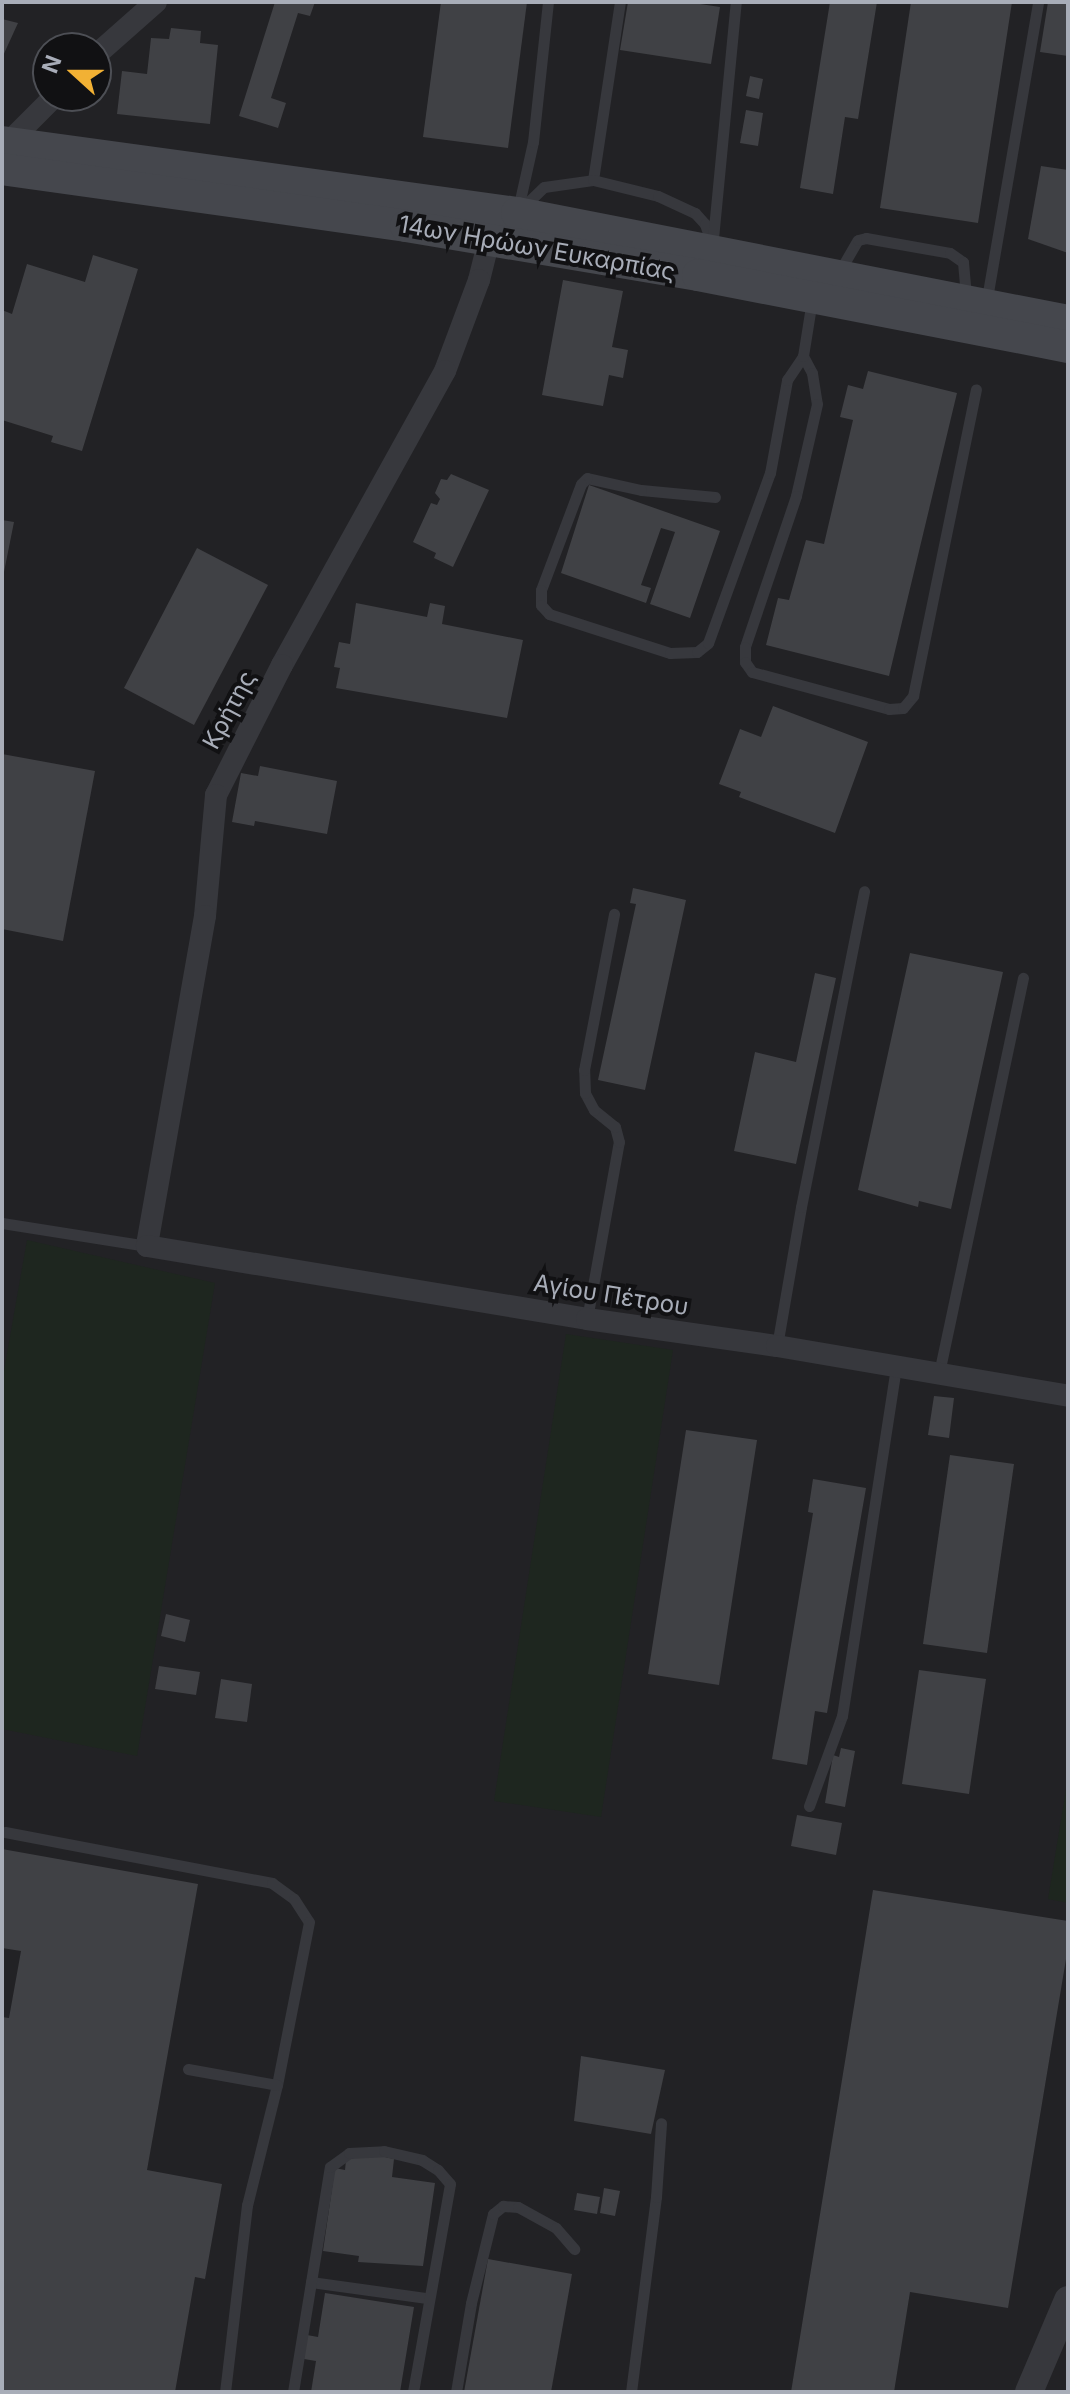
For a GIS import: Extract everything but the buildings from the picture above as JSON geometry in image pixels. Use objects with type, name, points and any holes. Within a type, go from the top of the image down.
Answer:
[{"type":"main road","name":"14ων Ηρώων Ευκαρπίας","points":[[4,154],[517,213],[1068,321]]},
{"type":"main road","name":"14ων Ηρώων Ευκαρπίας","points":[[4,154],[283,207],[813,296],[1068,347]]},
{"type":"street","points":[[112,41],[156,2]]},
{"type":"street","points":[[4,154],[41,112]]},
{"type":"street","name":"Κρήτης","points":[[147,1246],[205,916],[216,795],[282,665],[445,371],[479,280],[489,240]]},
{"type":"street","name":"Αγίου Πέτρου","points":[[147,1246],[587,1319],[777,1346],[1068,1396]]},
{"type":"street","points":[[1029,2392],[1068,2300]]},
{"type":"lane","points":[[517,213],[533,142],[548,2]]},
{"type":"lane","points":[[593,180],[620,2]]},
{"type":"lane","points":[[712,249],[736,2]]},
{"type":"lane","points":[[976,302],[1038,2]]},
{"type":"lane","points":[[517,213],[544,187],[593,180],[658,196],[695,213],[705,224],[712,249]]},
{"type":"lane","points":[[838,275],[858,240],[866,238],[950,253],[963,262],[976,302]]},
{"type":"lane","points":[[715,497],[641,490],[587,478],[581,484],[541,590],[541,605],[549,614],[670,653],[697,652],[708,643],[770,473],[787,380],[803,356],[813,296]]},
{"type":"lane","points":[[803,356],[812,373],[817,404],[796,496],[745,647],[745,662],[752,672],[889,709],[903,708],[913,696],[976,389]]},
{"type":"lane","points":[[777,1346],[801,1207],[864,891]]},
{"type":"lane","points":[[587,1319],[619,1142],[615,1127],[594,1110],[585,1093],[584,1070],[614,914]]},
{"type":"lane","points":[[939,1373],[1023,978]]},
{"type":"lane","points":[[2,1223],[147,1246]]},
{"type":"lane","points":[[809,1806],[842,1716],[896,1367]]},
{"type":"lane","points":[[5,1832],[272,1883],[294,1899],[309,1922],[277,2085],[247,2205],[225,2392]]},
{"type":"lane","points":[[188,2069],[277,2085]]},
{"type":"lane","points":[[631,2392],[656,2197],[661,2123]]},
{"type":"lane","points":[[293,2392],[330,2167],[349,2153],[393,2152],[422,2160],[438,2170],[450,2184],[427,2298],[413,2392]]},
{"type":"lane","points":[[456,2392],[471,2303],[493,2214],[503,2206],[518,2207],[556,2228],[574,2249]]},
{"type":"lane","points":[[311,2282],[427,2298]]},
{"type":"shaded area","points":[[2,2],[1068,2],[1068,2392],[2,2392]]},
{"type":"shaded area","points":[[27,1240],[215,1283],[137,1756],[2,1729],[2,1382]]},
{"type":"shaded area","points":[[566,1334],[673,1350],[601,1817],[494,1801]]},
{"type":"shaded area","points":[[1068,1777],[1068,1903],[1048,1899]]}]
